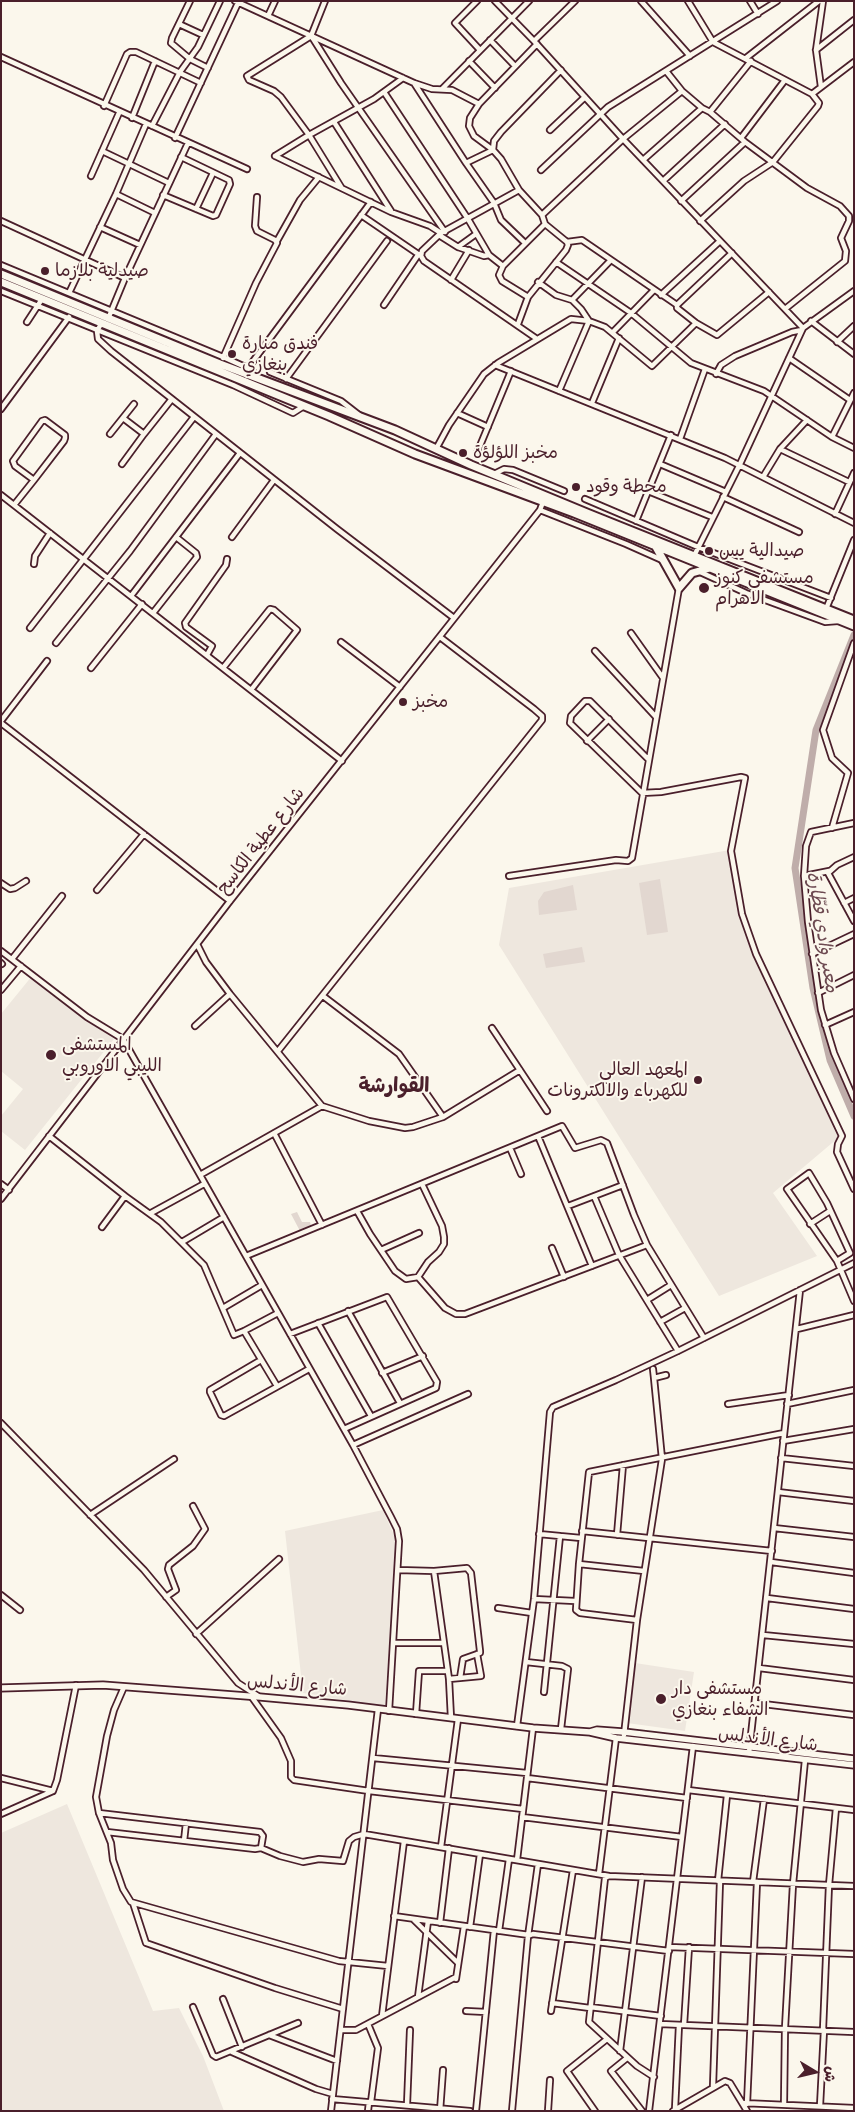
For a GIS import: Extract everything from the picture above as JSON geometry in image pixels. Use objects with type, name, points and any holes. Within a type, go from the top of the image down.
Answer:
[{"type":"highway","points":[[1,274],[44,296],[222,360],[258,378],[395,430],[494,474],[854,620]]},
{"type":"highway","points":[[1,282],[13,292],[44,296],[70,315],[99,327],[304,406],[415,454],[543,502],[601,529],[656,547],[854,626]]},
{"type":"highway","points":[[389,442],[393,443],[398,439],[399,435],[395,430]]},
{"type":"highway","points":[[415,454],[410,450],[410,444],[418,440]]},
{"type":"highway","points":[[656,547],[680,588],[687,577],[697,570],[710,568]]},
{"type":"main road","name":"شارع الأندلس","points":[[1,1688],[124,1687],[251,1696],[532,1728],[590,1732],[616,1738],[624,1736],[853,1762]]},
{"type":"main road","name":"شارع الأندلس","points":[[590,1732],[597,1730],[693,1746],[750,1750],[805,1760],[853,1762]]},
{"type":"street","points":[[190,1],[171,43],[190,59],[208,68]]},
{"type":"street","points":[[152,126],[180,72],[204,35],[220,1]]},
{"type":"street","points":[[268,16],[275,1]]},
{"type":"street","points":[[326,1],[311,36],[247,76],[249,80],[281,96],[309,135],[341,187]]},
{"type":"street","points":[[478,1],[455,24],[480,50]]},
{"type":"street","points":[[495,1],[561,70],[623,140],[803,329]]},
{"type":"street","points":[[442,89],[529,1]]},
{"type":"street","points":[[641,1],[690,56]]},
{"type":"street","points":[[688,1],[713,42],[746,58],[818,99],[818,106],[773,162],[744,181],[700,221]]},
{"type":"street","points":[[750,1],[758,14]]},
{"type":"street","points":[[542,170],[608,106],[777,1]]},
{"type":"street","points":[[746,58],[819,1]]},
{"type":"street","points":[[821,87],[816,50],[823,1]]},
{"type":"street","points":[[175,138],[237,2],[414,83],[432,89],[452,90],[479,104]]},
{"type":"street","points":[[518,324],[528,297],[538,282],[568,248],[567,242],[545,224],[542,215],[519,190],[501,159],[470,131],[470,118],[479,104],[573,2]]},
{"type":"street","points":[[816,50],[854,20]]},
{"type":"street","points":[[179,24],[204,35]]},
{"type":"street","points":[[311,36],[442,233]]},
{"type":"street","points":[[490,40],[516,66]]},
{"type":"street","points":[[104,106],[127,54],[136,52],[201,83]]},
{"type":"street","points":[[1,57],[246,170]]},
{"type":"street","points":[[132,118],[154,61]]},
{"type":"street","points":[[469,61],[495,88]]},
{"type":"street","points":[[710,112],[751,61]]},
{"type":"street","points":[[812,94],[854,62]]},
{"type":"street","points":[[466,164],[492,150],[494,142],[501,132],[561,70]]},
{"type":"street","points":[[666,71],[682,91],[702,108],[710,112],[743,140],[807,188],[840,206],[850,218],[841,238],[846,251],[845,261],[785,309]]},
{"type":"street","points":[[404,78],[359,108],[275,156],[391,212],[430,226],[442,233],[458,247],[484,256],[489,255]]},
{"type":"street","points":[[681,201],[743,140],[785,80]]},
{"type":"street","points":[[414,83],[466,164],[494,203],[501,220],[525,243]]},
{"type":"street","points":[[542,215],[623,140],[682,91]]},
{"type":"street","points":[[384,92],[468,218],[489,255],[503,266]]},
{"type":"street","points":[[550,130],[585,97]]},
{"type":"street","points":[[643,160],[702,108]]},
{"type":"street","points":[[91,176],[119,113]]},
{"type":"street","points":[[334,122],[391,212]]},
{"type":"street","points":[[69,293],[86,261],[146,124]]},
{"type":"street","points":[[663,181],[725,124]]},
{"type":"street","points":[[108,319],[188,143]]},
{"type":"street","points":[[102,151],[169,183]]},
{"type":"street","points":[[164,195],[213,216],[216,214],[230,182],[181,158]]},
{"type":"street","points":[[196,209],[213,173]]},
{"type":"street","points":[[222,360],[276,241],[300,200],[319,177]]},
{"type":"street","points":[[384,305],[422,251],[442,233],[519,190]]},
{"type":"street","points":[[116,194],[155,213]]},
{"type":"street","points":[[256,197],[254,226],[257,231],[276,241]]},
{"type":"street","points":[[248,368],[371,202]]},
{"type":"street","points":[[361,215],[537,339]]},
{"type":"street","points":[[1,221],[125,278]]},
{"type":"street","points":[[528,297],[500,279],[499,275],[503,266],[545,224]]},
{"type":"street","points":[[100,227],[140,245]]},
{"type":"street","points":[[458,247],[476,234]]},
{"type":"street","points":[[567,242],[580,239],[676,305],[696,323],[718,334],[769,292]]},
{"type":"street","points":[[286,379],[387,241]]},
{"type":"street","points":[[661,295],[720,241]]},
{"type":"street","points":[[451,280],[469,250]]},
{"type":"street","points":[[676,305],[732,253]]},
{"type":"street","points":[[572,300],[611,260]]},
{"type":"street","points":[[556,262],[631,313],[691,363],[716,374],[755,387],[854,448]]},
{"type":"street","points":[[1,265],[112,310],[222,360],[248,368],[255,372],[258,378]]},
{"type":"street","points":[[538,282],[556,295],[572,300],[581,309],[589,322]]},
{"type":"street","points":[[27,322],[51,286]]},
{"type":"street","points":[[613,332],[654,290]]},
{"type":"street","points":[[1,291],[13,292],[38,306],[70,315],[1,409]]},
{"type":"street","points":[[694,556],[740,464],[803,329],[811,321],[854,291]]},
{"type":"street","points":[[436,449],[457,413],[484,374],[495,365],[572,319],[605,327],[652,366],[696,323]]},
{"type":"street","points":[[811,321],[854,354]]},
{"type":"street","points":[[560,391],[589,322]]},
{"type":"street","points":[[837,342],[854,326]]},
{"type":"street","points":[[99,327],[99,341],[171,400],[454,618]]},
{"type":"street","points":[[716,374],[721,365],[736,356],[803,329]]},
{"type":"street","points":[[592,403],[619,338]]},
{"type":"street","points":[[789,358],[850,400]]},
{"type":"street","points":[[495,365],[740,464],[854,523]]},
{"type":"street","points":[[680,439],[705,369]]},
{"type":"street","points":[[270,372],[341,401],[362,418]]},
{"type":"street","points":[[478,453],[511,372]]},
{"type":"street","points":[[832,436],[854,393]]},
{"type":"street","points":[[122,464],[171,400]]},
{"type":"street","points":[[110,434],[134,404]]},
{"type":"street","points":[[457,413],[488,427]]},
{"type":"street","points":[[30,628],[194,417]]},
{"type":"street","points":[[123,418],[144,434]]},
{"type":"street","points":[[14,505],[34,480],[66,437],[45,420],[42,420],[13,461],[15,466],[34,480]]},
{"type":"street","points":[[763,477],[780,449],[807,420]]},
{"type":"street","points":[[56,643],[130,551],[216,434]]},
{"type":"street","points":[[636,521],[671,435]]},
{"type":"street","points":[[780,449],[849,482]]},
{"type":"street","points":[[131,596],[240,453]]},
{"type":"street","points":[[660,464],[726,492]]},
{"type":"street","points":[[494,474],[504,468],[513,470],[564,491]]},
{"type":"street","points":[[835,514],[854,473]]},
{"type":"street","points":[[232,537],[274,480]]},
{"type":"street","points":[[648,491],[712,517]]},
{"type":"street","points":[[1,495],[342,761]]},
{"type":"street","points":[[723,497],[799,532]]},
{"type":"street","points":[[585,499],[698,547],[831,598]]},
{"type":"street","name":"شارع عطية الكاسح","points":[[1,1198],[230,901],[540,510],[543,502]]},
{"type":"street","points":[[540,510],[601,529],[662,560]]},
{"type":"street","points":[[34,564],[35,556],[50,533]]},
{"type":"street","points":[[153,614],[197,557],[196,553],[176,537]]},
{"type":"street","points":[[826,609],[854,540]]},
{"type":"street","points":[[207,655],[212,647],[211,645],[186,627],[185,623],[226,565],[227,559]]},
{"type":"street","points":[[697,570],[775,604],[825,622],[843,621]]},
{"type":"street","points":[[509,876],[561,867],[630,860],[680,588]]},
{"type":"street","points":[[775,604],[778,596]]},
{"type":"street","points":[[91,668],[142,604]]},
{"type":"street","points":[[223,668],[270,609],[274,610],[297,630],[252,690]]},
{"type":"street","points":[[631,633],[663,678]]},
{"type":"street","points":[[278,1051],[542,720],[542,716],[440,637]]},
{"type":"street","points":[[341,642],[400,687]]},
{"type":"street","points":[[832,828],[848,773],[832,758],[823,730],[854,643]]},
{"type":"street","points":[[595,651],[656,717]]},
{"type":"street","points":[[47,661],[1,722],[230,901]]},
{"type":"street","points":[[648,759],[591,701],[585,701],[571,716],[570,721],[587,741],[642,793],[661,792],[741,776],[744,778],[731,851],[742,914],[756,954],[842,1136],[837,1152],[854,1188]]},
{"type":"street","points":[[587,741],[609,719]]},
{"type":"street","points":[[854,823],[810,832],[806,846],[804,876],[812,954],[825,1025],[854,1099]]},
{"type":"street","points":[[97,890],[144,834]]},
{"type":"street","points":[[804,876],[829,871],[854,857]]},
{"type":"street","points":[[829,871],[828,874],[854,921]]},
{"type":"street","points":[[1,883],[10,889],[26,881]]},
{"type":"street","points":[[12,959],[62,896]]},
{"type":"street","points":[[844,903],[854,898]]},
{"type":"street","points":[[812,954],[854,934]]},
{"type":"street","points":[[198,944],[206,962],[230,994],[322,1106],[405,1128],[425,1124],[443,1117],[520,1070]]},
{"type":"street","points":[[1,951],[87,1017],[123,1039],[353,1445],[397,1529],[399,1541],[398,1570],[389,1711]]},
{"type":"street","points":[[1,990],[21,966]]},
{"type":"street","points":[[818,993],[854,975]]},
{"type":"street","points":[[195,1026],[230,994]]},
{"type":"street","points":[[323,996],[399,1054],[443,1117]]},
{"type":"street","points":[[825,1025],[854,1012]]},
{"type":"street","points":[[492,1028],[547,1111]]},
{"type":"street","points":[[200,1175],[322,1106]]},
{"type":"street","points":[[246,1256],[562,1126],[575,1148],[604,1140],[607,1142],[647,1244],[684,1308],[704,1338]]},
{"type":"street","points":[[274,1133],[322,1225]]},
{"type":"street","points":[[49,1136],[125,1196],[151,1213],[204,1265],[233,1334],[238,1335],[278,1312]]},
{"type":"street","points":[[538,1136],[592,1266]]},
{"type":"street","points":[[510,1148],[521,1174]]},
{"type":"street","points":[[837,1261],[850,1253],[809,1173],[787,1189],[837,1261],[854,1301]]},
{"type":"street","points":[[1,1184],[9,1190]]},
{"type":"street","points":[[151,1213],[204,1184]]},
{"type":"street","points":[[357,1211],[381,1250],[400,1276],[406,1279],[418,1277],[428,1262],[439,1252],[444,1237],[442,1226],[422,1184]]},
{"type":"street","points":[[568,1206],[623,1185]]},
{"type":"street","points":[[102,1227],[125,1196]]},
{"type":"street","points":[[594,1196],[620,1255],[678,1351]]},
{"type":"street","points":[[810,1224],[830,1211]]},
{"type":"street","points":[[182,1242],[224,1217]]},
{"type":"street","points":[[381,1250],[419,1233]]},
{"type":"street","points":[[418,1277],[445,1308],[460,1315],[647,1244]]},
{"type":"street","points":[[552,1248],[564,1277]]},
{"type":"street","points":[[517,1726],[534,1599],[550,1412],[553,1407],[678,1351],[854,1264]]},
{"type":"street","points":[[223,1308],[262,1285]]},
{"type":"street","points":[[646,1300],[671,1285]]},
{"type":"street","points":[[750,1750],[800,1290]]},
{"type":"street","points":[[290,1334],[388,1297],[437,1382],[437,1386],[344,1429]]},
{"type":"street","points":[[660,1322],[684,1308]]},
{"type":"street","points":[[348,1312],[400,1404]]},
{"type":"street","points":[[797,1329],[854,1315]]},
{"type":"street","points":[[318,1323],[372,1416]]},
{"type":"street","points":[[244,1331],[277,1386]]},
{"type":"street","points":[[382,1373],[422,1356]]},
{"type":"street","points":[[261,1360],[212,1388],[210,1392],[220,1413],[224,1416],[309,1369]]},
{"type":"street","points":[[624,1736],[637,1620],[662,1459],[653,1369]]},
{"type":"street","points":[[654,1378],[666,1375]]},
{"type":"street","points":[[788,1404],[854,1390]]},
{"type":"street","points":[[353,1445],[468,1394]]},
{"type":"street","points":[[728,1404],[789,1395]]},
{"type":"street","points":[[2,1426],[144,1570],[238,1683],[260,1697]]},
{"type":"street","points":[[783,1441],[854,1429]]},
{"type":"street","points":[[637,1620],[580,1613],[576,1610],[575,1602],[589,1472],[784,1434]]},
{"type":"street","points":[[781,1458],[854,1466]]},
{"type":"street","points":[[90,1514],[174,1459]]},
{"type":"street","points":[[617,1535],[623,1466]]},
{"type":"street","points":[[778,1492],[854,1501]]},
{"type":"street","points":[[166,1597],[176,1590],[168,1569],[169,1565],[194,1546],[205,1529],[193,1506]]},
{"type":"street","points":[[774,1528],[854,1538]]},
{"type":"street","points":[[582,1531],[772,1551]]},
{"type":"street","points":[[539,1534],[582,1538]]},
{"type":"street","points":[[544,1692],[560,1536]]},
{"type":"street","points":[[196,1634],[279,1559]]},
{"type":"street","points":[[771,1562],[854,1573]]},
{"type":"street","points":[[579,1564],[644,1571]]},
{"type":"street","points":[[398,1570],[457,1568],[470,1570],[480,1651],[463,1659],[460,1678]]},
{"type":"street","points":[[434,1570],[449,1679],[451,1718]]},
{"type":"street","points":[[1,1594],[20,1610]]},
{"type":"street","points":[[767,1598],[854,1609]]},
{"type":"street","points":[[534,1599],[575,1602]]},
{"type":"street","points":[[498,1608],[532,1612]]},
{"type":"street","points":[[763,1635],[854,1644]]},
{"type":"street","points":[[393,1643],[443,1643]]},
{"type":"street","points":[[449,1679],[481,1676],[477,1654]]},
{"type":"street","points":[[526,1662],[566,1667],[568,1669],[561,1729]]},
{"type":"street","points":[[759,1668],[854,1680]]},
{"type":"street","points":[[416,1714],[419,1671],[447,1671]]},
{"type":"street","points":[[1,1814],[53,1791],[76,1686]]},
{"type":"street","points":[[124,1687],[114,1710],[107,1736],[96,1792],[99,1813],[107,1832],[118,1874],[128,1899],[133,1903],[348,1962],[388,1966]]},
{"type":"street","points":[[251,1696],[281,1738],[291,1761],[291,1777],[294,1780],[523,1809]]},
{"type":"street","points":[[755,1703],[854,1715]]},
{"type":"street","points":[[331,2111],[378,1709]]},
{"type":"street","points":[[441,1847],[458,1719]]},
{"type":"street","points":[[517,1860],[532,1728]]},
{"type":"street","points":[[599,1874],[616,1738]]},
{"type":"street","points":[[649,2111],[693,1746]]},
{"type":"street","points":[[853,1762],[854,1755]]},
{"type":"street","points":[[373,1758],[452,1766],[687,1798]]},
{"type":"street","points":[[784,2105],[785,2028],[793,1884],[805,1760]]},
{"type":"street","points":[[1,1778],[53,1791]]},
{"type":"street","points":[[688,1790],[854,1810]]},
{"type":"street","points":[[713,2086],[719,1881],[727,1795]]},
{"type":"street","points":[[747,2111],[745,2104],[754,1950],[755,1882],[764,1799]]},
{"type":"street","points":[[820,2106],[829,1885],[836,1808]]},
{"type":"street","points":[[99,1813],[260,1832],[263,1836],[261,1848]]},
{"type":"street","points":[[522,1817],[682,1837]]},
{"type":"street","points":[[184,1841],[186,1823]]},
{"type":"street","points":[[107,1832],[255,1849],[261,1848],[280,1856],[303,1862],[319,1859],[340,1861],[344,1859],[349,1842],[354,1837],[364,1834],[609,1876],[854,1886]]},
{"type":"street","points":[[382,2016],[404,1841]]},
{"type":"street","points":[[440,1923],[449,1848]]},
{"type":"street","points":[[340,2030],[356,2030],[456,1979],[480,1854]]},
{"type":"street","points":[[476,2111],[486,2012],[508,1859]]},
{"type":"street","points":[[512,2111],[528,1935],[538,1864]]},
{"type":"street","points":[[551,2011],[573,1870]]},
{"type":"street","points":[[609,1876],[605,1880],[589,2022],[627,2058],[654,2077]]},
{"type":"street","points":[[620,2051],[642,1878]]},
{"type":"street","points":[[133,1903],[146,1943],[275,1988],[343,2008]]},
{"type":"street","points":[[394,1916],[528,1935],[632,1947],[669,1949],[689,1947],[854,1954]]},
{"type":"street","points":[[414,1919],[458,1963]]},
{"type":"street","points":[[418,1997],[428,1921]]},
{"type":"street","points":[[674,2110],[689,1947]]},
{"type":"street","points":[[223,1999],[242,2047]]},
{"type":"street","points":[[552,2004],[661,2016]]},
{"type":"street","points":[[193,2006],[213,2055],[219,2057],[298,2023]]},
{"type":"street","points":[[466,2011],[486,2012]]},
{"type":"street","points":[[368,2024],[378,2048],[368,2111]]},
{"type":"street","points":[[660,2024],[854,2032]]},
{"type":"street","points":[[407,2105],[410,2030]]},
{"type":"street","points":[[269,2035],[337,2061]]},
{"type":"street","points":[[595,2111],[567,2071],[607,2040]]},
{"type":"street","points":[[232,2052],[332,2097],[470,2111]]},
{"type":"street","points":[[627,2058],[611,2071],[642,2111]]},
{"type":"street","points":[[441,2109],[443,2070]]},
{"type":"street","points":[[548,2111],[550,2080]]},
{"type":"street","points":[[674,2110],[722,2081],[728,2081],[745,2104]]},
{"type":"street","points":[[745,2104],[854,2108]]},
{"type":"shaded area","name":"المعهد العالي للكهرباء والالكترونات","points":[[730,850],[733,879],[749,938],[838,1138],[773,1193],[817,1256],[719,1296],[499,945],[509,888]]},
{"type":"shaded area","points":[[660,879],[668,932],[647,935],[639,883]]},
{"type":"shaded area","points":[[573,885],[577,910],[539,915],[538,901],[544,892]]},
{"type":"shaded area","points":[[582,947],[585,962],[546,968],[543,954]]},
{"type":"shaded area","name":"المستشفی الليبي الاوروبي","points":[[32,976],[114,1039],[25,1150],[1,1131],[1,1116],[23,1089],[1,1071],[1,1014]]},
{"type":"shaded area","points":[[297,1212],[302,1222],[310,1222],[311,1225],[300,1231],[291,1214]]},
{"type":"shaded area","points":[[383,1510],[396,1540],[385,1707],[303,1693],[285,1531]]},
{"type":"shaded area","points":[[635,1663],[694,1672],[685,1731],[627,1723]]},
{"type":"shaded area","points":[[67,1804],[153,2011],[179,2008],[203,2056],[224,2111],[1,2111],[1,1833]]},
{"type":"waterway","name":"معبر وادي قطّارة","points":[[854,635],[816,730],[795,868],[813,988],[830,1060],[854,1116]]},
{"type":"place","name":"صيدلية بلازما","points":[[45,271]]},
{"type":"place","name":"فندق منارة بنغازي","points":[[232,354]]},
{"type":"place","name":"مخبز اللؤلؤة","points":[[463,453]]},
{"type":"place","name":"محطة وقود","points":[[576,487]]},
{"type":"place","name":"صيدالية يس","points":[[709,551]]},
{"type":"place","name":"مستشفى كنوز الاهرام","points":[[704,588]]},
{"type":"place","name":"مخبز","points":[[403,702]]},
{"type":"place","name":"المستشفی الليبي الاوروبي","points":[[51,1055]]},
{"type":"place","name":"المعهد العالي للكهرباء والالكترونات","points":[[698,1080]]},
{"type":"place","name":"مستشفى دار الشفاء بنغازي","points":[[661,1699]]},
{"type":"district","name":"القوارشة","points":[[394,1087]]}]
